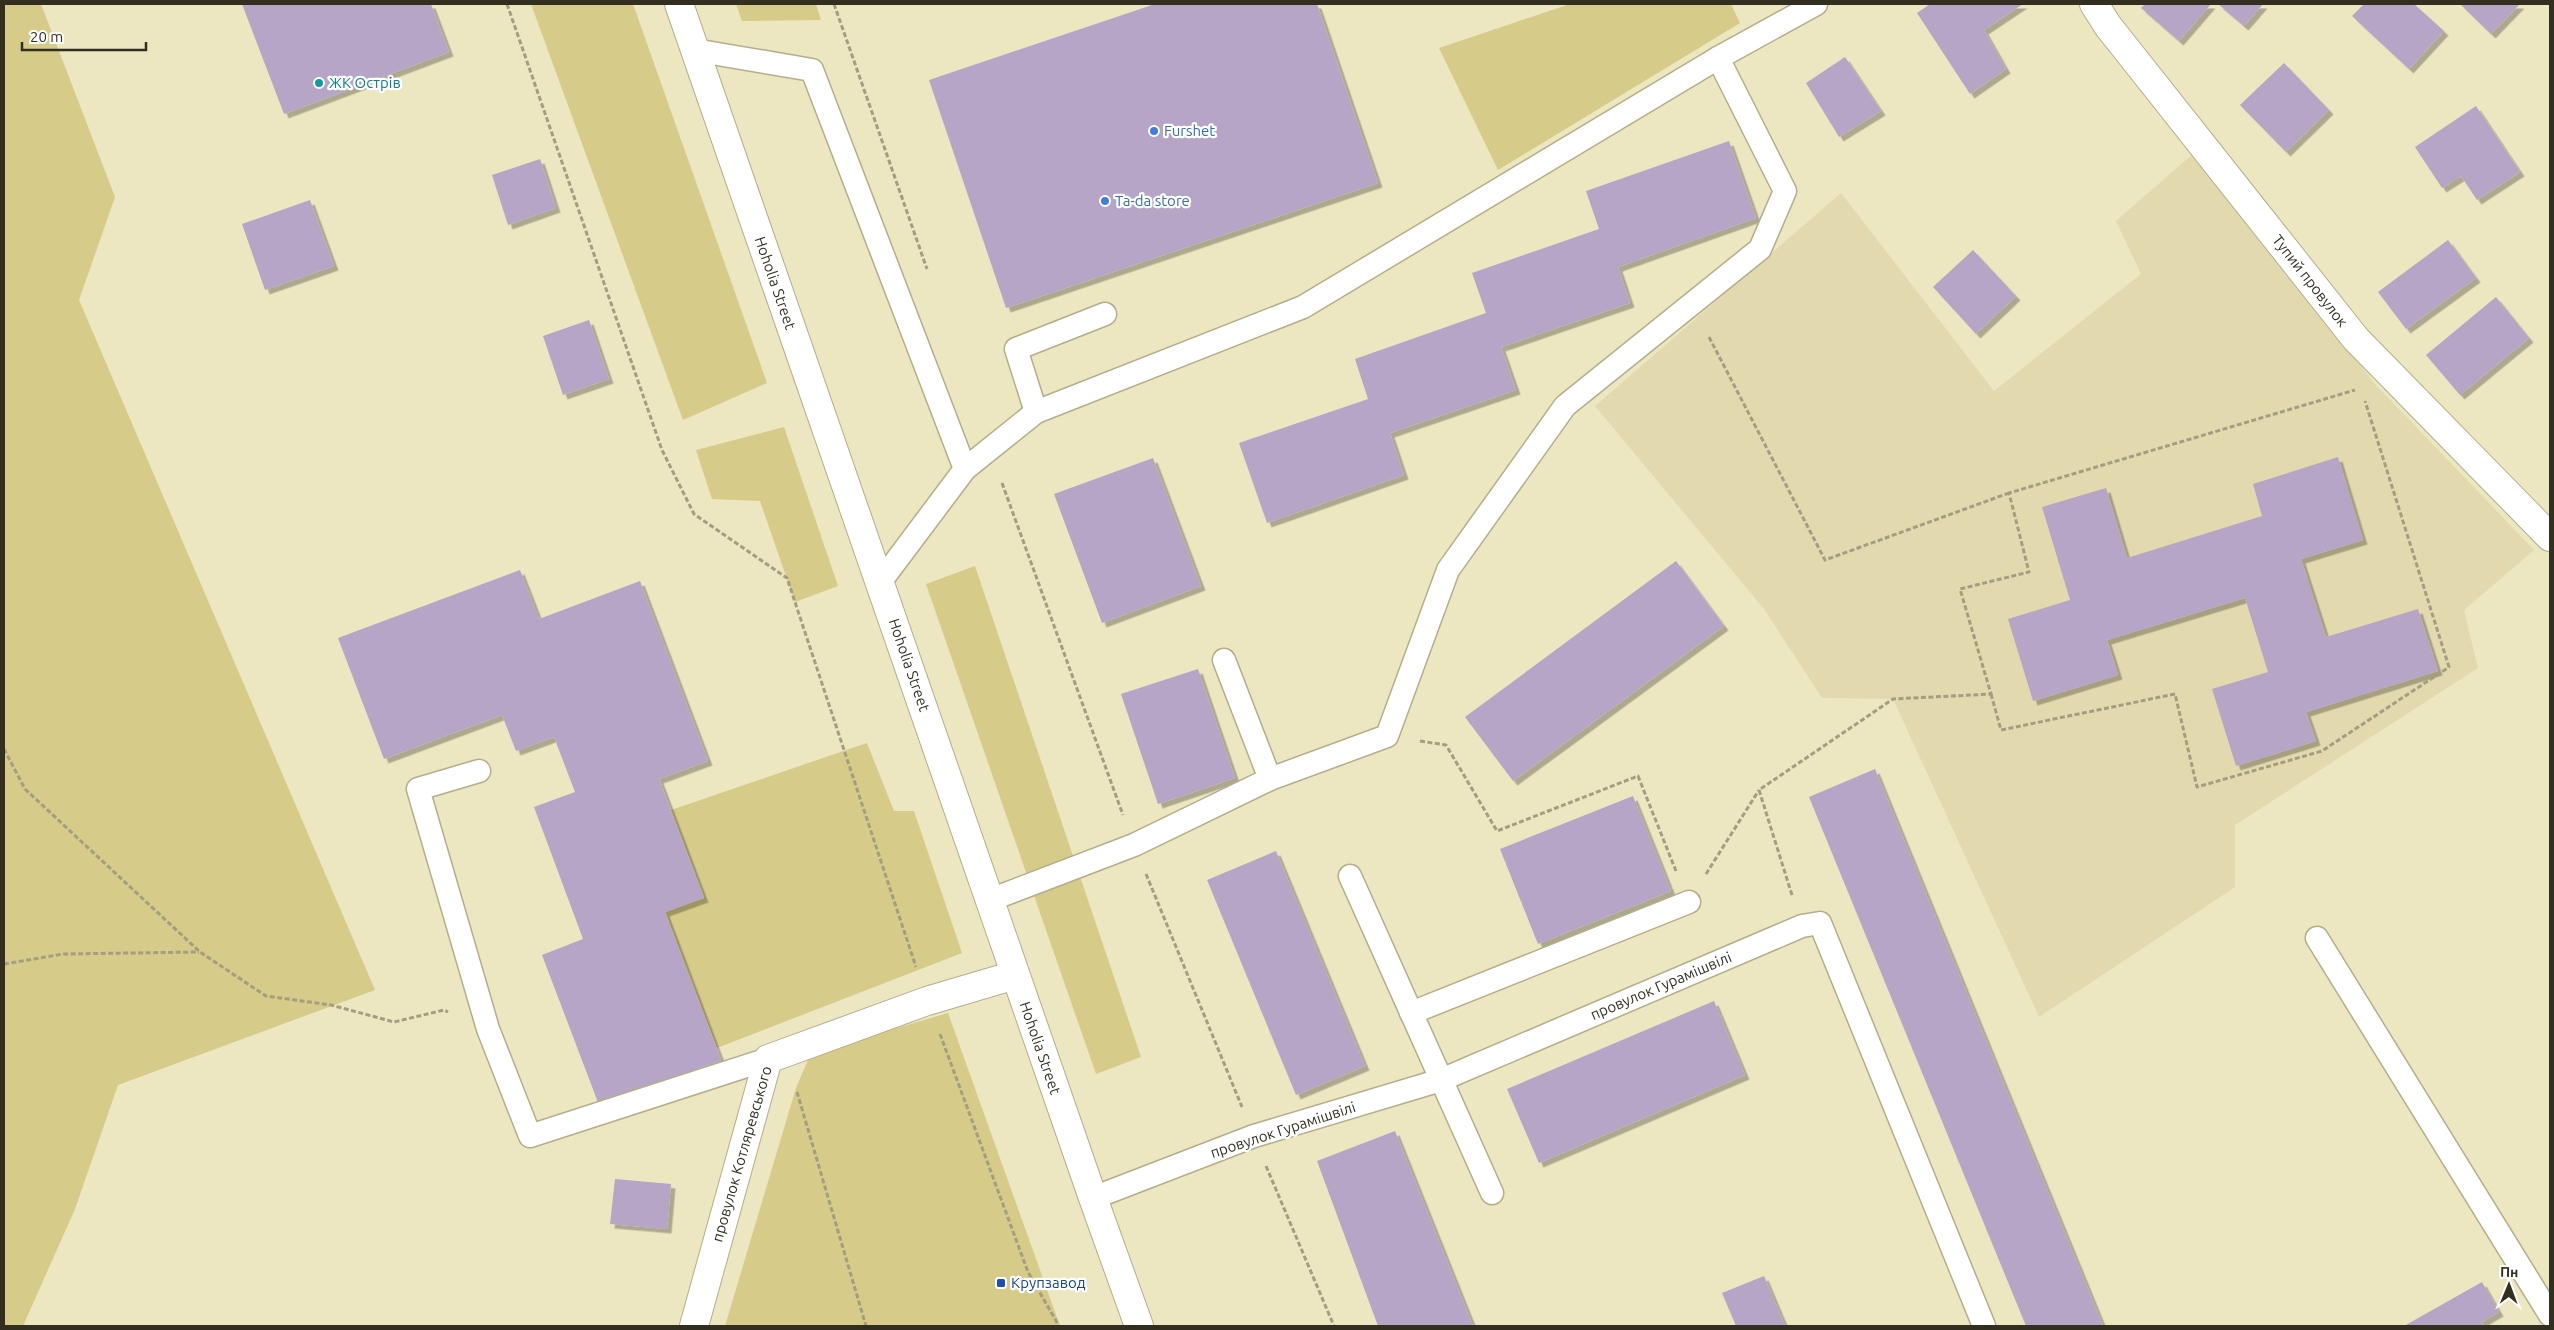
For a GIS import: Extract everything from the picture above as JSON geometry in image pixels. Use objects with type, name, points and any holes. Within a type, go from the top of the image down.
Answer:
[{"type":"street","name":"Hoholia Street","points":[[679,4],[881,582],[1015,975],[1139,1326]]},
{"type":"street","name":"Тупий провулок","points":[[2094,4],[2108,26],[2356,339],[2550,537]]},
{"type":"street","name":"провулок Котляревського","points":[[694,1326],[768,1059],[927,1001],[1015,975]]},
{"type":"lane","points":[[881,582],[965,469],[1036,412],[1303,307],[1718,58],[1816,4]]},
{"type":"lane","points":[[694,50],[812,70],[965,469]]},
{"type":"lane","points":[[990,900],[1134,845],[1270,779],[1387,736],[1448,570],[1565,406],[1760,249],[1785,191],[1718,58]]},
{"type":"lane","points":[[1036,412],[1016,348],[1105,314]]},
{"type":"lane","points":[[1224,660],[1270,779]]},
{"type":"lane","points":[[479,771],[418,790],[488,1029],[530,1136],[768,1059]]},
{"type":"lane","points":[[1350,876],[1492,1193]]},
{"type":"lane","points":[[1410,1012],[1689,902]]},
{"type":"lane","points":[[1802,926],[1820,923],[1984,1326]]},
{"type":"lane","name":"провулок Гурамішвілі","points":[[1093,1198],[1254,1136],[1441,1080],[1802,926]]},
{"type":"lane","points":[[2317,938],[2550,1315]]},
{"type":"path","points":[[507,4],[662,450],[694,514],[787,578],[927,1001],[1028,1272],[1059,1326]]},
{"type":"path","points":[[834,4],[928,273]]},
{"type":"path","points":[[1709,337],[1825,560],[2009,493],[2360,388]]},
{"type":"path","points":[[2009,493],[2029,572],[1960,589],[2001,730],[2175,694],[2197,788],[2322,751],[2449,667],[2364,397]]},
{"type":"path","points":[[990,449],[1134,845],[1334,1326]]},
{"type":"path","points":[[1689,902],[1759,790],[1893,699],[1992,694]]},
{"type":"path","points":[[1387,736],[1446,746],[1497,831],[1638,776],[1689,902]]},
{"type":"path","points":[[4,749],[25,790],[200,952],[266,996],[331,1005],[394,1022],[444,1010],[488,1029]]},
{"type":"path","points":[[1759,790],[1802,926]]},
{"type":"path","points":[[4,964],[63,954],[200,952]]},
{"type":"path","points":[[768,1059],[796,1088],[866,1326]]},
{"type":"shaded area","points":[[4,4],[41,4],[115,197],[79,300],[375,990],[118,1085],[75,1209],[23,1326],[4,1326]]},
{"type":"shaded area","points":[[531,4],[633,4],[767,383],[683,420]]},
{"type":"shaded area","points":[[736,4],[816,4],[821,20],[742,21]]},
{"type":"shaded area","points":[[1570,4],[1731,4],[1740,23],[1498,170],[1439,48]]},
{"type":"shaded area","points":[[2194,153],[2375,384],[2534,550],[2464,610],[2478,668],[2235,825],[2235,887],[2039,1017],[1893,699],[1822,698],[1764,609],[1595,406],[1841,193],[1994,391],[2141,274],[2116,221]]},
{"type":"shaded area","points":[[784,427],[838,586],[795,602],[760,501],[712,499],[696,450]]},
{"type":"shaded area","points":[[975,566],[1141,1057],[1096,1074],[926,584]]},
{"type":"shaded area","points":[[867,743],[894,811],[914,811],[962,953],[717,1048],[665,912],[704,897],[671,810]]},
{"type":"shaded area","points":[[948,1013],[1060,1326],[725,1326],[796,1088],[811,1053]]},
{"type":"building","name":"ЖК Острів","points":[[242,4],[431,4],[449,52],[284,114]]},
{"type":"building","name":"Furshet","points":[[1155,4],[1317,4],[1378,183],[1006,308],[929,80]]},
{"type":"building","points":[[1930,4],[2023,4],[1984,30],[2006,69],[1970,94],[1917,13]]},
{"type":"building","points":[[2145,4],[2211,4],[2179,41],[2141,8]]},
{"type":"building","points":[[2218,4],[2263,4],[2244,26]]},
{"type":"building","points":[[2364,4],[2414,4],[2444,31],[2409,69],[2352,16]]},
{"type":"building","points":[[2460,4],[2520,4],[2491,34]]},
{"type":"building","points":[[1845,57],[1881,111],[1839,137],[1806,83]]},
{"type":"building","points":[[2284,63],[2329,110],[2286,152],[2240,105]]},
{"type":"building","points":[[2476,106],[2520,172],[2477,200],[2461,176],[2442,188],[2415,147]]},
{"type":"building","points":[[1729,141],[1756,218],[1618,267],[1630,303],[1501,347],[1516,390],[1390,433],[1404,475],[1267,523],[1239,443],[1368,399],[1355,359],[1486,313],[1472,273],[1599,229],[1586,191]]},
{"type":"building","points":[[540,159],[556,208],[508,225],[492,175]]},
{"type":"building","points":[[310,200],[334,266],[265,290],[242,224]]},
{"type":"building","points":[[2448,240],[2476,278],[2406,329],[2378,292]]},
{"type":"building","points":[[1973,250],[2016,296],[1976,334],[1933,287]]},
{"type":"building","points":[[2496,297],[2529,338],[2460,395],[2426,355]]},
{"type":"building","points":[[589,320],[609,379],[563,395],[543,336]]},
{"type":"building","points":[[2338,457],[2363,540],[2301,559],[2326,637],[2418,609],[2438,671],[2306,712],[2316,741],[2236,766],[2212,689],[2268,672],[2245,598],[2107,640],[2118,675],[2033,701],[2008,619],[2070,600],[2042,507],[2106,488],[2127,558],[2262,516],[2253,484]]},
{"type":"building","points":[[1153,458],[1201,586],[1102,623],[1054,494]]},
{"type":"building","points":[[1676,561],[1724,626],[1513,781],[1465,717]]},
{"type":"building","points":[[520,570],[539,619],[640,581],[708,761],[659,779],[704,898],[665,912],[721,1060],[599,1105],[542,955],[583,939],[534,807],[575,792],[554,737],[516,751],[502,715],[384,759],[338,638]]},
{"type":"building","points":[[1198,669],[1235,778],[1158,804],[1121,694]]},
{"type":"building","points":[[1875,769],[2103,1326],[2026,1326],[1809,797]]},
{"type":"building","points":[[1633,796],[1671,891],[1538,944],[1500,849]]},
{"type":"building","points":[[1276,851],[1365,1066],[1296,1095],[1207,880]]},
{"type":"building","points":[[1714,1001],[1745,1075],[1539,1163],[1507,1089]]},
{"type":"building","points":[[1395,1131],[1473,1326],[1378,1326],[1317,1161]]},
{"type":"building","points":[[615,1179],[671,1184],[667,1229],[610,1224]]},
{"type":"building","points":[[1764,1276],[1785,1326],[1736,1326],[1722,1293]]},
{"type":"building","points":[[2482,1282],[2499,1312],[2482,1322],[2484,1326],[2404,1326]]},
{"type":"place","name":"ЖК Острів","points":[[319,83]]},
{"type":"place","name":"Furshet","points":[[1154,131]]},
{"type":"place","name":"Ta-da store","points":[[1105,201]]},
{"type":"place","name":"Крупзавод","points":[[1001,1283]]}]
